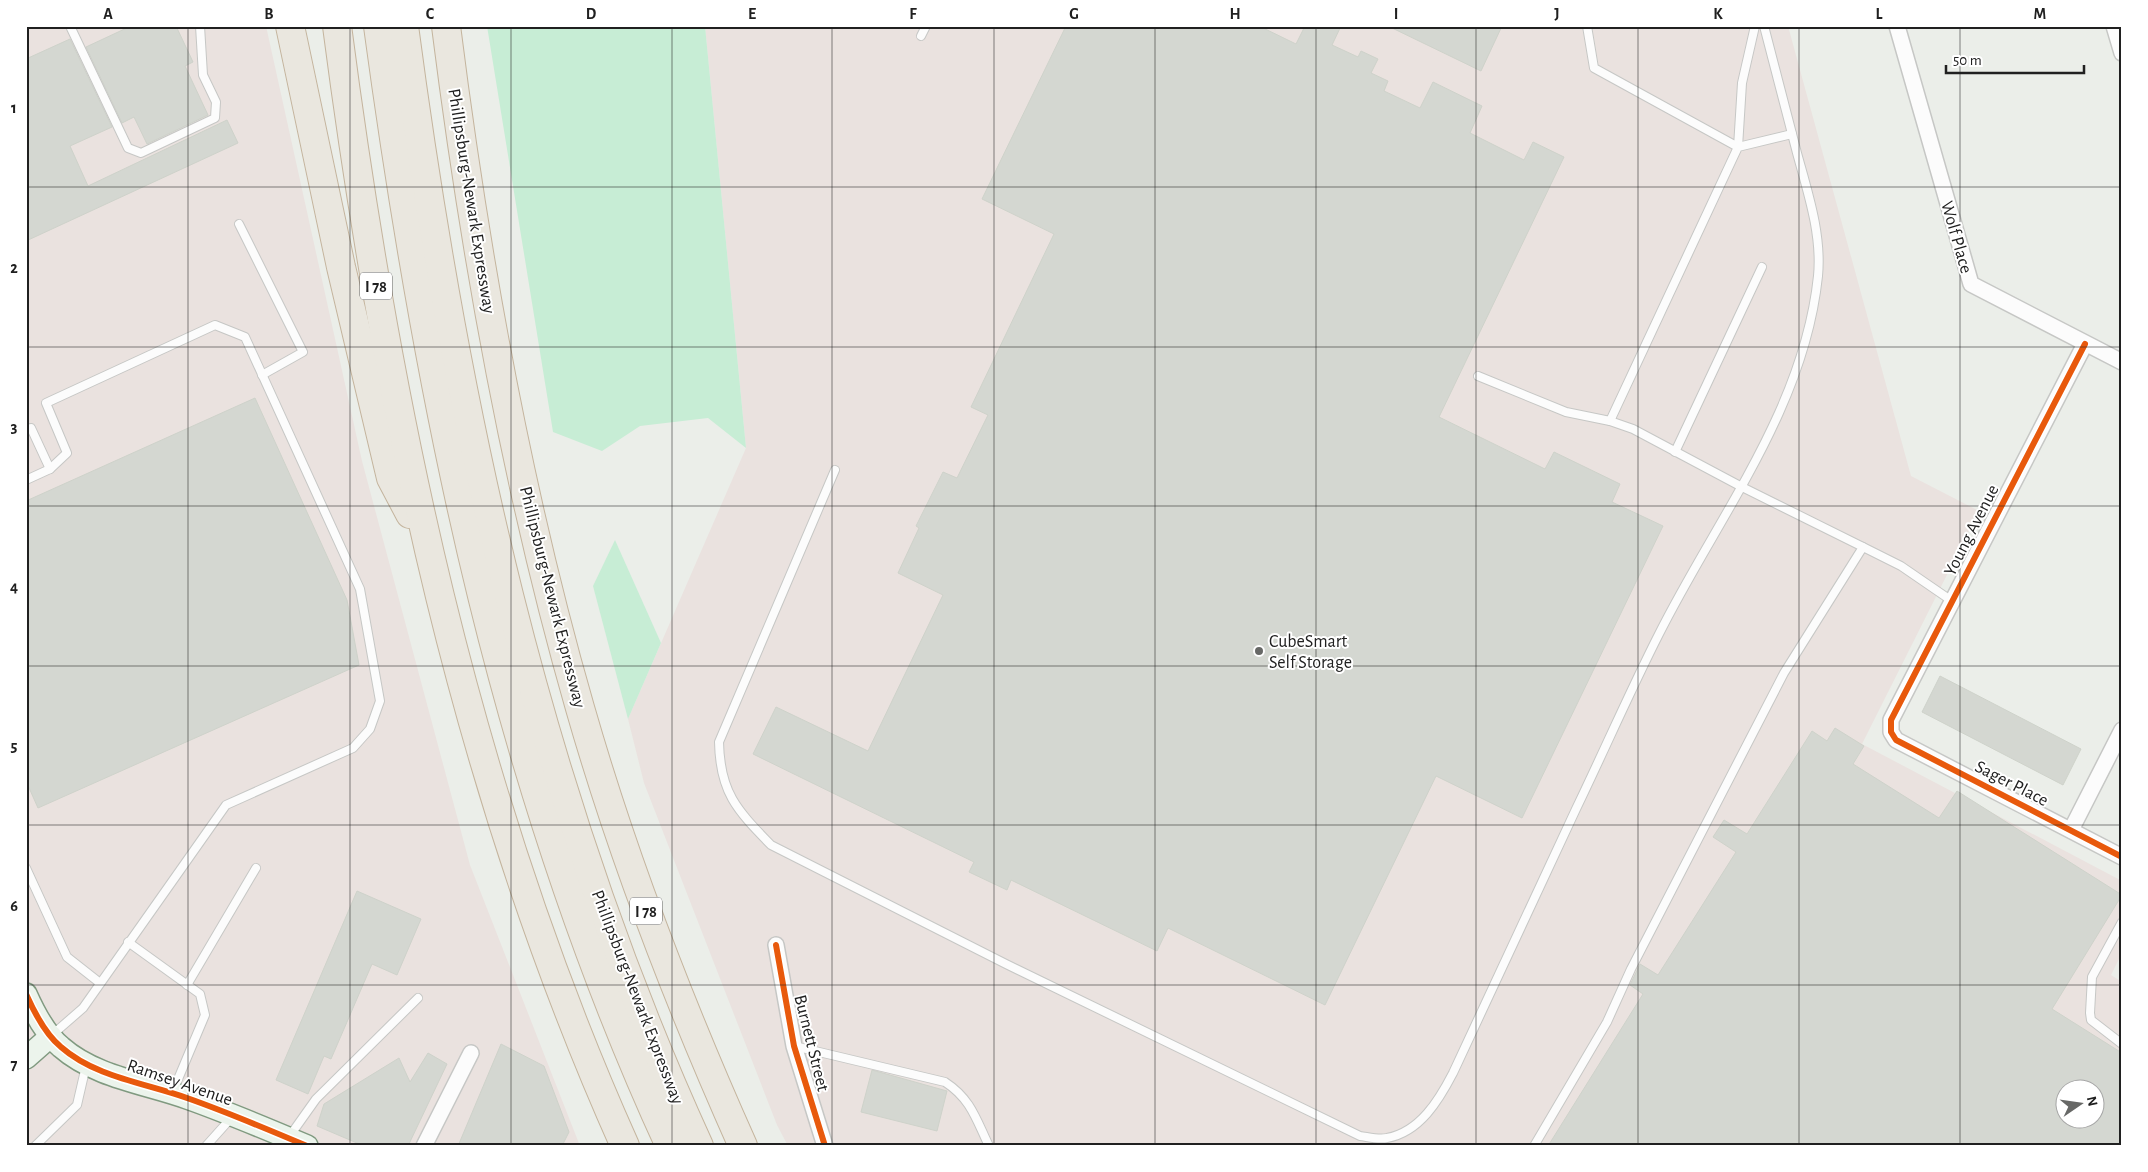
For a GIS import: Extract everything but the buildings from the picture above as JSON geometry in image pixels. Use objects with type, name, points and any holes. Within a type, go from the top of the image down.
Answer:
[{"type":"highway","points":[[290,26],[327,200],[391,478],[426,544]]},
{"type":"highway","name":"I 78","points":[[337,26],[369,247],[393,382],[426,544],[488,776],[540,935],[585,1053],[625,1146]]},
{"type":"highway","name":"Phillipsburg-Newark Expressway","points":[[378,26],[413,265],[458,499],[483,604],[517,732],[550,838],[588,947],[670,1146]]},
{"type":"highway","name":"Phillipsburg-Newark Expressway","points":[[404,26],[430,210],[476,456],[500,564],[535,699],[605,916],[653,1041],[699,1146]]},
{"type":"highway","name":"Phillipsburg-Newark Expressway","points":[[446,26],[473,214],[504,389],[533,523],[569,670],[600,775],[643,902],[691,1027],[743,1146]]},
{"type":"street","name":"Wolf Place","points":[[1897,26],[1971,284],[2122,362]]},
{"type":"street","points":[[2114,26],[2122,54]]},
{"type":"street","name":"Young Avenue","points":[[1891,732],[1891,720],[2085,344]]},
{"type":"street","points":[[2071,830],[2122,730]]},
{"type":"street","name":"Sager Place","points":[[1891,732],[1896,740],[2122,857]]},
{"type":"street","name":"Burnett Street","points":[[776,945],[794,1046],[825,1146]]},
{"type":"street","name":"Ramsey Avenue","points":[[26,994],[51,1036],[60,1047],[86,1064],[172,1093],[298,1142]]},
{"type":"street","points":[[26,1058],[51,1036]]},
{"type":"street","points":[[424,1146],[471,1053]]},
{"type":"lane","points":[[70,26],[128,148],[141,153],[215,118],[216,102],[203,75],[200,26]]},
{"type":"lane","points":[[921,36],[926,26]]},
{"type":"lane","points":[[1587,26],[1594,68],[1738,147],[1792,134]]},
{"type":"lane","points":[[1610,422],[1738,147],[1742,83],[1755,26]]},
{"type":"lane","points":[[835,470],[719,742],[720,766],[729,796],[748,820],[771,845],[1006,964],[1360,1136],[1385,1139],[1404,1133],[1424,1116],[1443,1093],[1650,651],[1701,554],[1742,487],[1769,435],[1792,380],[1810,316],[1818,277],[1816,229],[1764,26]]},
{"type":"lane","points":[[238,224],[304,352],[262,375]]},
{"type":"lane","points":[[1675,452],[1762,267]]},
{"type":"lane","points":[[26,480],[50,468],[67,453],[46,403],[215,325],[245,337],[360,589],[380,701],[370,729],[352,748],[226,805],[83,1008],[51,1036]]},
{"type":"lane","points":[[1478,376],[1566,412],[1633,429],[1742,487],[1901,566],[1952,601]]},
{"type":"lane","points":[[26,430],[31,428],[50,468]]},
{"type":"lane","points":[[1534,1146],[1607,1022],[1630,969],[1784,673],[1863,547]]},
{"type":"lane","points":[[26,868],[67,957],[100,983]]},
{"type":"lane","points":[[187,985],[256,868]]},
{"type":"lane","points":[[2122,922],[2092,977],[2090,1013],[2091,1020],[2122,1044]]},
{"type":"lane","points":[[128,942],[200,994],[205,1015],[172,1093]]},
{"type":"lane","points":[[298,1142],[316,1100],[418,998]]},
{"type":"lane","points":[[794,1046],[945,1082],[957,1090],[974,1110],[990,1146]]},
{"type":"lane","points":[[35,1146],[77,1104],[86,1064]]},
{"type":"lane","points":[[206,1146],[233,1116]]},
{"type":"shaded area","points":[[26,26],[266,26],[362,461],[470,865],[580,1146],[26,1146]]},
{"type":"shaded area","points":[[705,26],[1788,26],[1911,476],[1979,511],[1862,744],[2122,881],[2122,953],[2111,975],[2122,982],[2122,1146],[788,1146],[777,1125],[644,783],[628,719],[746,448]]},
{"type":"green space","points":[[487,26],[705,26],[746,448],[708,418],[640,426],[602,451],[553,432]]},
{"type":"green space","points":[[615,540],[661,643],[628,719],[593,586]]},
{"type":"cycle path","points":[[2085,344],[1891,720],[1891,732],[1896,740],[2122,857]]},
{"type":"cycle path","points":[[776,945],[794,1046],[825,1146]]},
{"type":"cycle path","points":[[26,994],[36,1015],[55,1042],[89,1066],[202,1103],[307,1146]]},
{"type":"place","name":"CubeSmart Self Storage","points":[[1259,651]]}]
